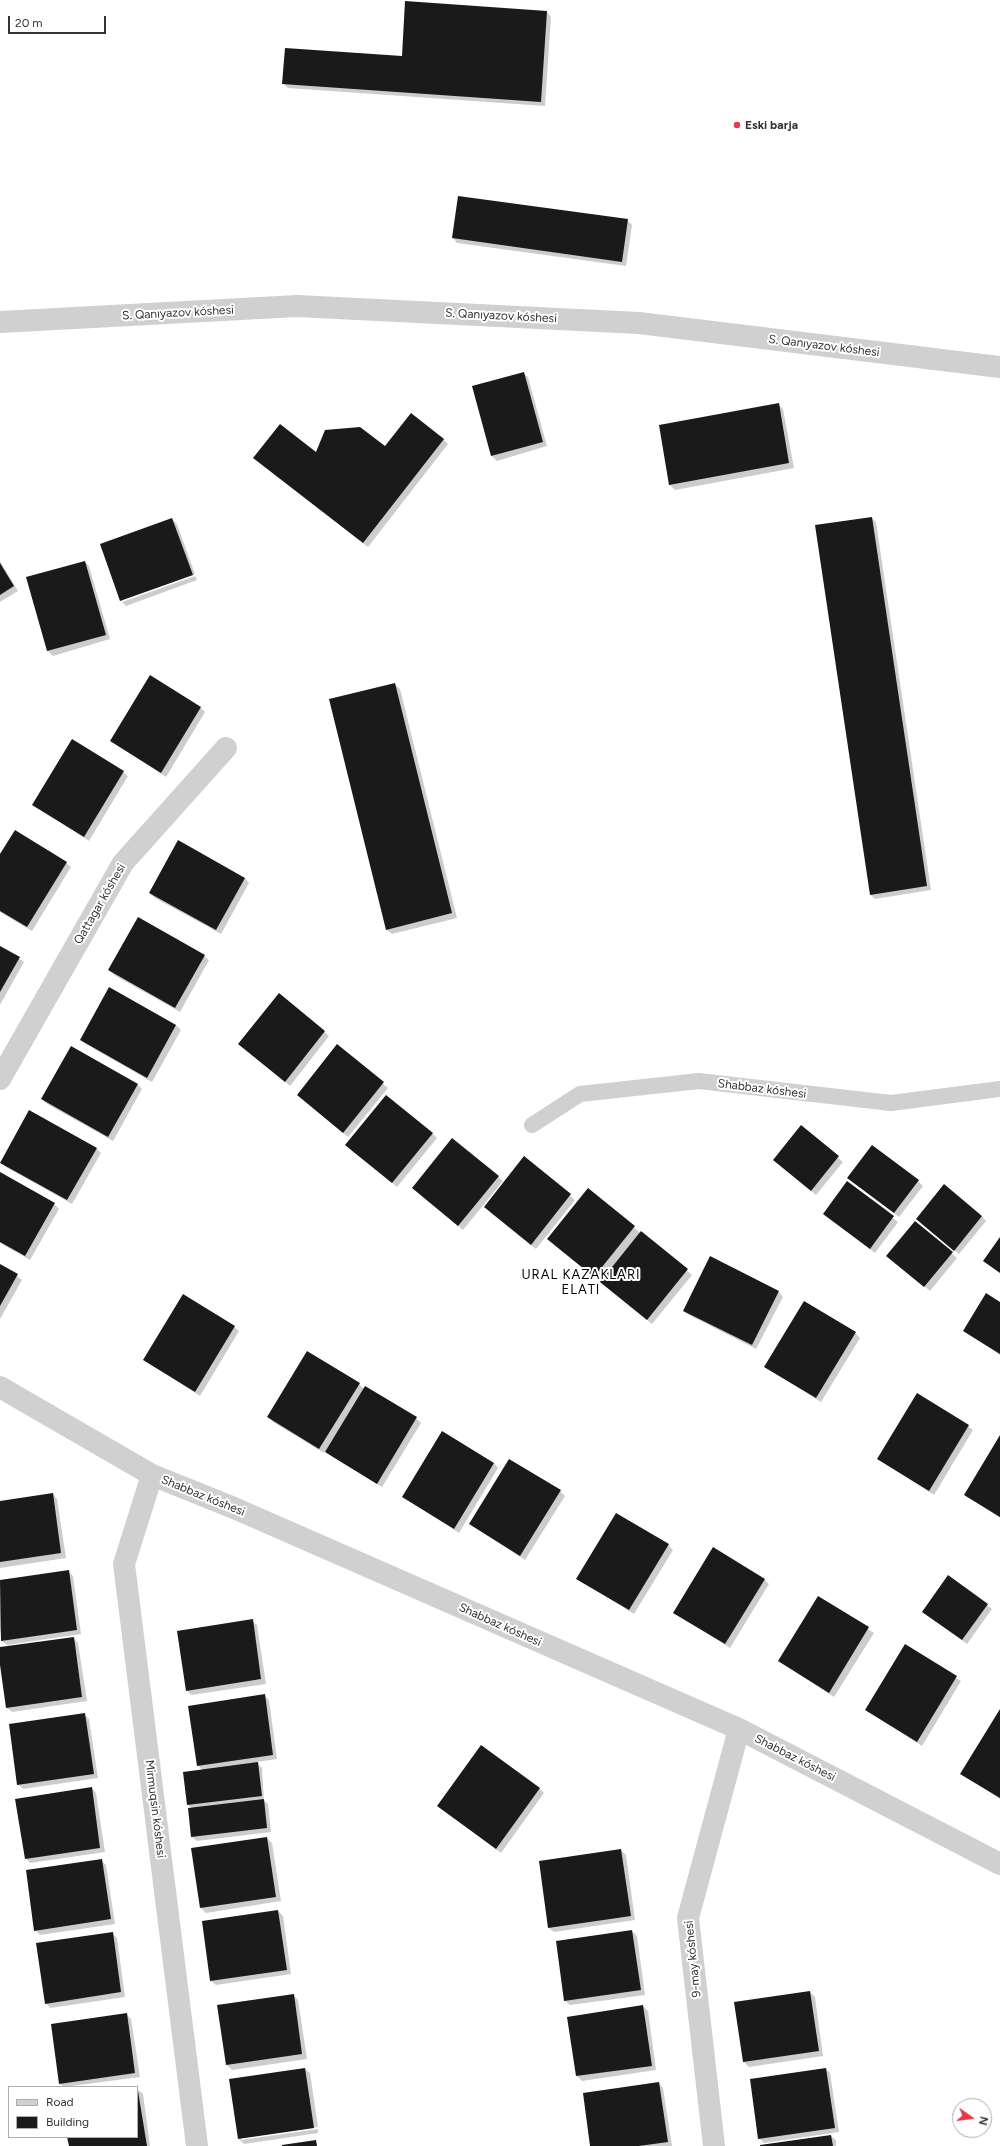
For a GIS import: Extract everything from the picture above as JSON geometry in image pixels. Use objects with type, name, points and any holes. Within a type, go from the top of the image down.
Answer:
[{"type":"street","name":"S. Qanıyazov kóshesi","points":[[0,322],[296,306],[639,323],[1000,367]]},
{"type":"street","name":"Qattagar kóshesi","points":[[0,1079],[123,863],[226,748]]},
{"type":"street","name":"Shabbaz kóshesi","points":[[0,1387],[152,1475],[234,1508],[739,1729],[1000,1864]]},
{"type":"street","name":"Mirmuqsin kóshesi","points":[[152,1475],[124,1564],[197,2146]]},
{"type":"street","name":"9-may kóshesi","points":[[714,2146],[688,1918],[739,1729]]},
{"type":"lane","name":"Shabbaz kóshesi","points":[[532,1125],[580,1094],[699,1081],[890,1103],[1000,1089]]},
{"type":"building","points":[[405,1],[547,11],[541,102],[282,84],[285,48],[402,56]]},
{"type":"building","points":[[458,196],[628,219],[622,262],[452,238]]},
{"type":"building","points":[[524,372],[543,442],[491,456],[472,386]]},
{"type":"building","points":[[779,403],[789,463],[669,485],[659,425]]},
{"type":"building","points":[[411,413],[444,439],[363,543],[253,458],[280,424],[316,452],[325,430],[360,427],[385,446]]},
{"type":"building","points":[[872,517],[927,886],[870,895],[815,525]]},
{"type":"building","points":[[172,518],[193,575],[120,601],[100,544]]},
{"type":"building","points":[[85,561],[106,635],[47,651],[26,577]]},
{"type":"building","points":[[0,563],[14,586],[0,595]]},
{"type":"building","points":[[150,675],[201,707],[161,773],[110,741]]},
{"type":"building","points":[[395,683],[452,913],[386,930],[329,699]]},
{"type":"building","points":[[72,739],[124,771],[84,837],[32,805]]},
{"type":"building","points":[[15,830],[67,862],[27,927],[0,911],[0,854]]},
{"type":"building","points":[[178,840],[245,878],[216,930],[149,893]]},
{"type":"building","points":[[138,917],[205,955],[175,1008],[108,970]]},
{"type":"building","points":[[0,946],[20,957],[0,992]]},
{"type":"building","points":[[109,987],[176,1025],[147,1078],[80,1040]]},
{"type":"building","points":[[279,993],[325,1031],[285,1082],[238,1044]]},
{"type":"building","points":[[337,1044],[384,1082],[343,1133],[297,1095]]},
{"type":"building","points":[[71,1046],[138,1084],[108,1137],[41,1099]]},
{"type":"building","points":[[386,1095],[433,1133],[392,1183],[345,1145]]},
{"type":"building","points":[[29,1110],[97,1148],[67,1200],[0,1163]]},
{"type":"building","points":[[801,1125],[839,1156],[811,1191],[773,1160]]},
{"type":"building","points":[[452,1138],[499,1176],[458,1226],[412,1188]]},
{"type":"building","points":[[872,1145],[919,1180],[894,1213],[847,1178]]},
{"type":"building","points":[[524,1156],[571,1194],[531,1245],[484,1207]]},
{"type":"building","points":[[0,1172],[55,1203],[25,1256],[0,1242]]},
{"type":"building","points":[[847,1181],[894,1216],[870,1249],[823,1214]]},
{"type":"building","points":[[944,1184],[982,1216],[954,1251],[916,1219]]},
{"type":"building","points":[[588,1188],[635,1226],[594,1277],[547,1239]]},
{"type":"building","points":[[915,1221],[953,1252],[924,1287],[886,1256]]},
{"type":"building","points":[[641,1231],[688,1269],[647,1320],[600,1282]]},
{"type":"building","points":[[1000,1237],[1000,1273],[983,1261]]},
{"type":"building","points":[[710,1256],[779,1291],[752,1345],[683,1311]]},
{"type":"building","points":[[0,1264],[18,1274],[0,1306]]},
{"type":"building","points":[[986,1293],[1000,1302],[1000,1354],[963,1331]]},
{"type":"building","points":[[183,1294],[235,1326],[195,1392],[143,1360]]},
{"type":"building","points":[[804,1301],[856,1332],[816,1398],[764,1367]]},
{"type":"building","points":[[307,1351],[360,1383],[319,1449],[267,1417]]},
{"type":"building","points":[[365,1386],[417,1417],[377,1484],[325,1452]]},
{"type":"building","points":[[917,1393],[969,1425],[929,1491],[877,1459]]},
{"type":"building","points":[[442,1431],[494,1463],[454,1529],[402,1497]]},
{"type":"building","points":[[1000,1435],[1000,1517],[964,1495]]},
{"type":"building","points":[[509,1459],[561,1490],[520,1556],[469,1524]]},
{"type":"building","points":[[53,1493],[61,1553],[0,1562],[0,1501]]},
{"type":"building","points":[[616,1513],[669,1544],[629,1610],[576,1579]]},
{"type":"building","points":[[713,1547],[765,1579],[725,1644],[673,1613]]},
{"type":"building","points":[[69,1570],[77,1630],[1,1641],[0,1580]]},
{"type":"building","points":[[948,1575],[988,1604],[962,1640],[922,1612]]},
{"type":"building","points":[[818,1596],[869,1627],[829,1693],[778,1661]]},
{"type":"building","points":[[253,1619],[261,1679],[186,1691],[177,1631]]},
{"type":"building","points":[[74,1637],[82,1697],[6,1708],[0,1665],[0,1647]]},
{"type":"building","points":[[905,1644],[957,1676],[917,1742],[865,1710]]},
{"type":"building","points":[[265,1694],[273,1755],[197,1766],[188,1706]]},
{"type":"building","points":[[1000,1709],[1000,1798],[960,1774]]},
{"type":"building","points":[[85,1713],[94,1774],[17,1785],[9,1724]]},
{"type":"building","points":[[481,1745],[540,1788],[496,1849],[437,1806]]},
{"type":"building","points":[[258,1762],[262,1796],[187,1805],[183,1772]]},
{"type":"building","points":[[92,1787],[100,1848],[25,1859],[15,1799]]},
{"type":"building","points":[[264,1799],[267,1828],[191,1837],[188,1808]]},
{"type":"building","points":[[267,1837],[276,1897],[200,1908],[191,1848]]},
{"type":"building","points":[[621,1849],[631,1916],[548,1928],[539,1861]]},
{"type":"building","points":[[102,1859],[111,1919],[34,1931],[26,1870]]},
{"type":"building","points":[[278,1910],[287,1970],[210,1981],[202,1921]]},
{"type":"building","points":[[632,1930],[641,1990],[564,2001],[556,1941]]},
{"type":"building","points":[[113,1932],[121,1992],[45,2004],[36,1943]]},
{"type":"building","points":[[810,1991],[819,2051],[743,2062],[734,2002]]},
{"type":"building","points":[[294,1994],[302,2054],[226,2065],[217,2005]]},
{"type":"building","points":[[643,2005],[652,2066],[576,2076],[567,2017]]},
{"type":"building","points":[[127,2013],[135,2073],[59,2084],[51,2024]]},
{"type":"building","points":[[305,2068],[314,2128],[238,2139],[229,2079]]},
{"type":"building","points":[[826,2068],[835,2128],[758,2139],[750,2079]]},
{"type":"building","points":[[659,2082],[668,2142],[639,2146],[590,2146],[583,2093]]},
{"type":"building","points":[[138,2091],[147,2146],[69,2146],[67,2138],[138,2138]]},
{"type":"building","points":[[831,2135],[833,2146],[760,2146],[760,2145]]},
{"type":"building","points":[[316,2140],[317,2146],[282,2146],[282,2145]]},
{"type":"place","name":"Eski barja","points":[[737,125]]},
{"type":"district","name":"URAL KAZAKLARI ELATI","points":[[581,1282]]}]
